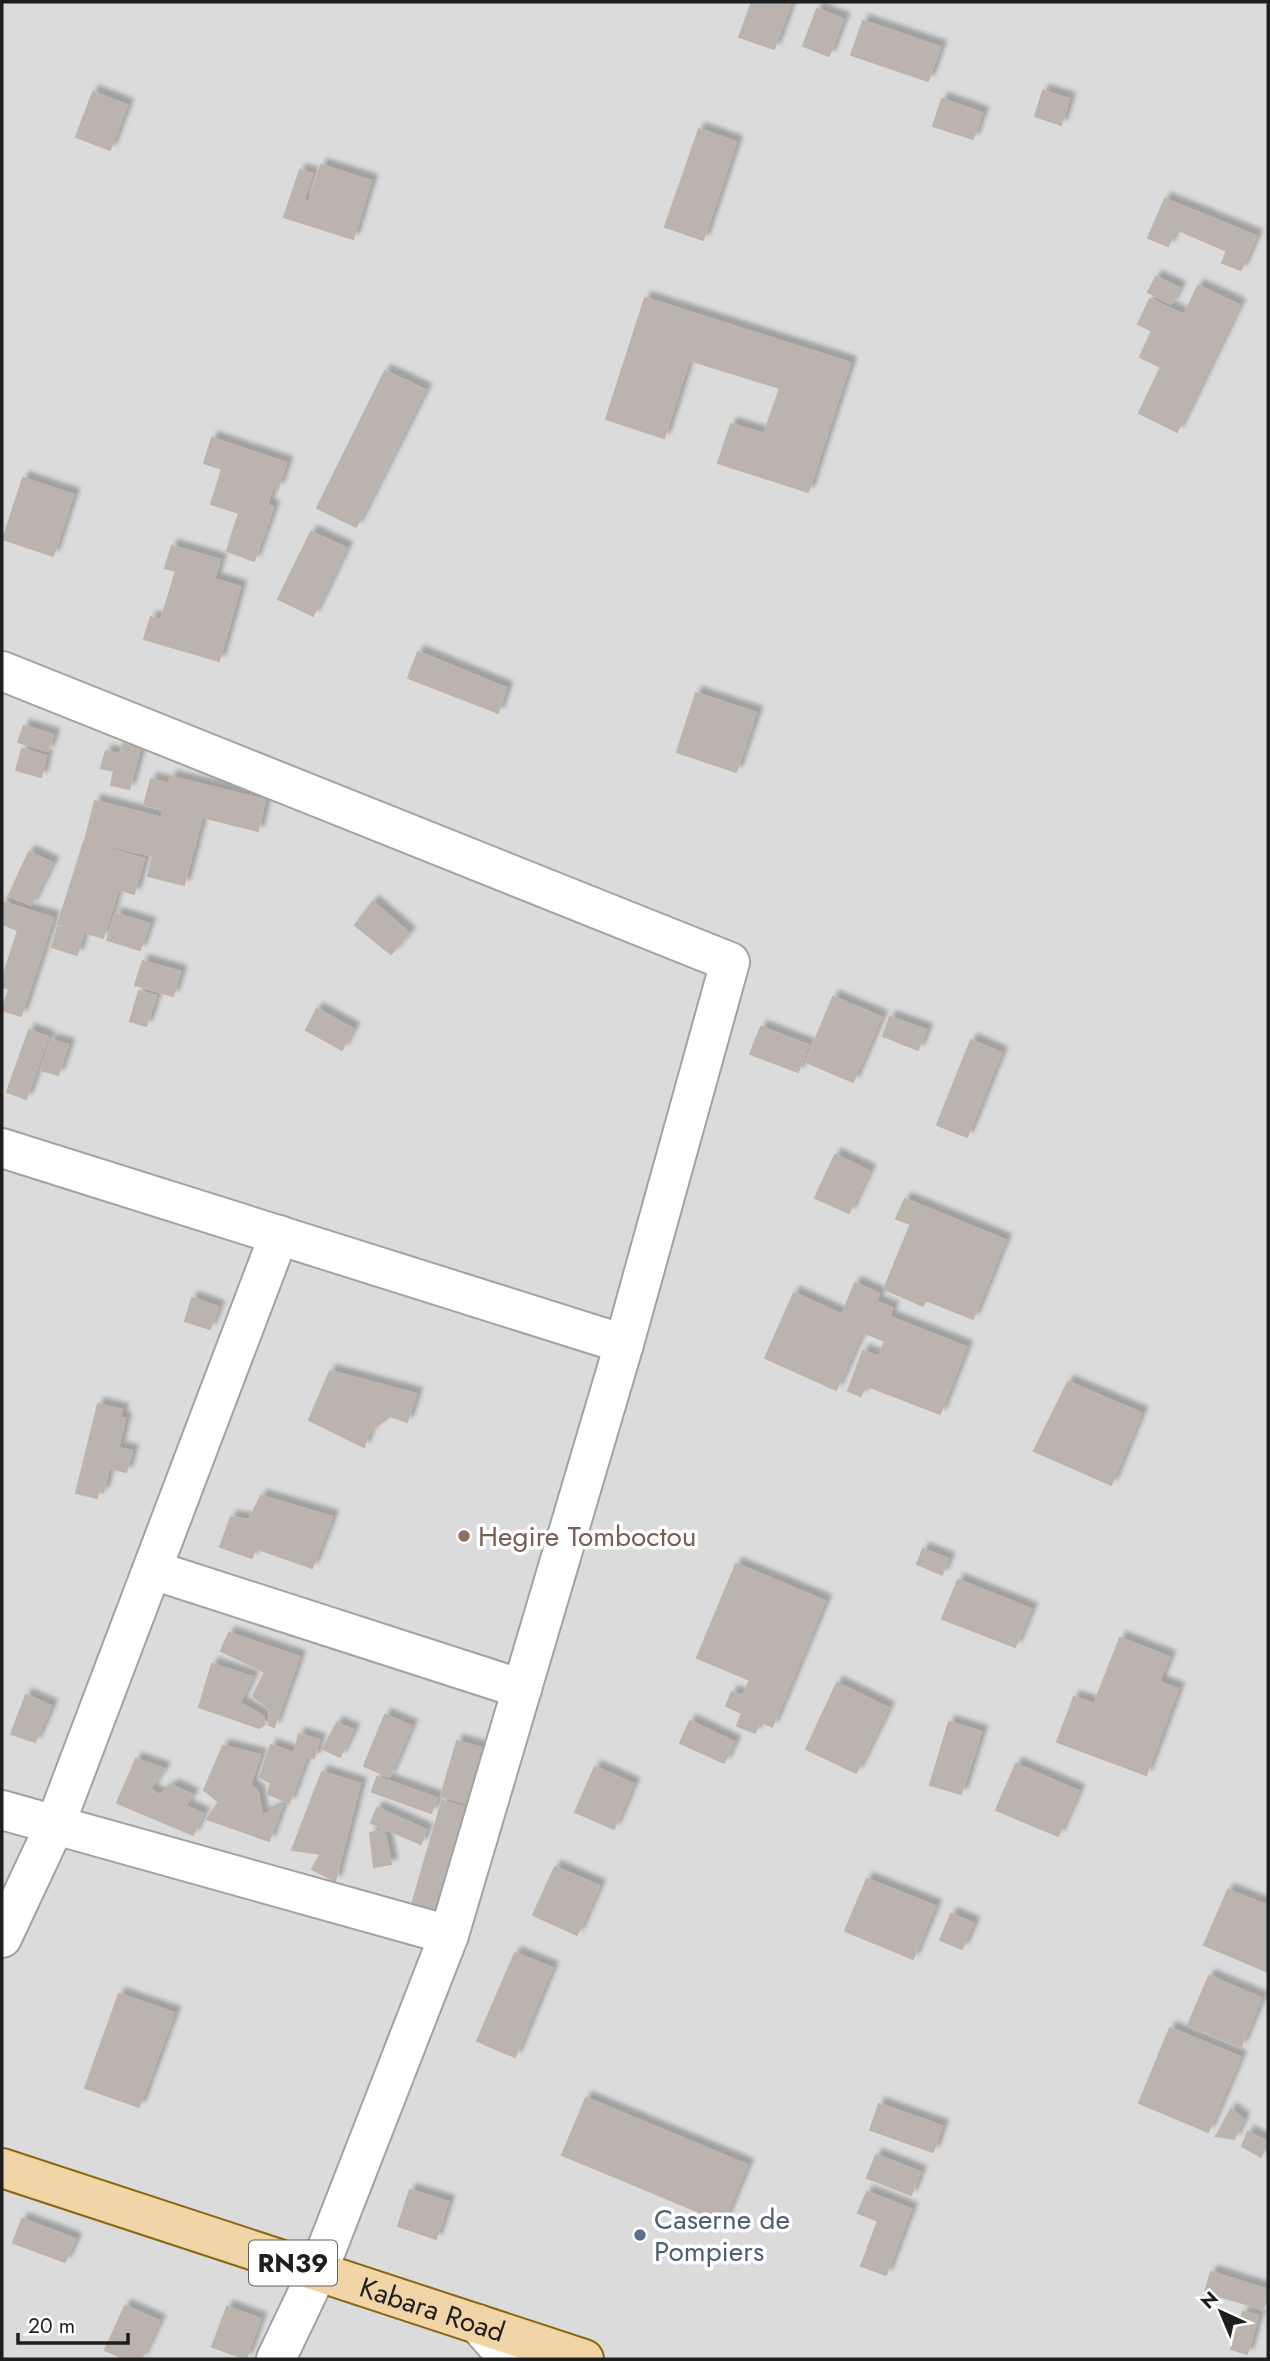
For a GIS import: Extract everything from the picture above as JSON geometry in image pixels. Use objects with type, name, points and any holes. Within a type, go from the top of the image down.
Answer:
[{"type":"main road","name":"Kabara Road","points":[[2,2168],[584,2359]]},
{"type":"street","points":[[2,671],[730,962],[624,1344],[449,1935],[317,2271],[276,2359]]},
{"type":"street","points":[[2,1148],[624,1344]]},
{"type":"street","points":[[2,1938],[55,1825],[279,1235]]},
{"type":"street","points":[[153,1570],[522,1689]]},
{"type":"street","points":[[2,1811],[449,1935]]},
{"type":"street","points":[[478,2324],[509,2359]]},
{"type":"shaded area","points":[[2,2],[1268,2],[1268,2359],[2,2359]]},
{"type":"building","points":[[752,2],[791,2],[774,49],[739,37]]},
{"type":"building","points":[[817,9],[843,19],[829,56],[803,46]]},
{"type":"building","points":[[863,21],[940,47],[928,81],[851,55]]},
{"type":"building","points":[[1043,91],[1069,99],[1061,125],[1035,116]]},
{"type":"building","points":[[93,92],[127,105],[110,150],[76,137]]},
{"type":"building","points":[[942,99],[982,113],[973,139],[933,126]]},
{"type":"building","points":[[699,129],[736,142],[703,240],[665,227]]},
{"type":"building","points":[[321,165],[371,181],[353,239],[284,217],[300,170],[312,174],[303,200],[309,202]]},
{"type":"building","points":[[1165,199],[1256,236],[1241,270],[1222,263],[1227,251],[1176,229],[1168,246],[1148,238]]},
{"type":"building","points":[[1156,277],[1179,288],[1171,304],[1148,292]]},
{"type":"building","points":[[1198,286],[1239,305],[1177,432],[1139,413],[1161,367],[1140,357],[1152,331],[1138,324],[1150,299],[1184,315]]},
{"type":"building","points":[[645,298],[850,363],[808,492],[718,463],[731,424],[764,434],[780,388],[689,360],[664,438],[606,419]]},
{"type":"building","points":[[385,371],[425,390],[356,527],[317,508]]},
{"type":"building","points":[[212,438],[286,463],[278,488],[273,486],[267,505],[273,507],[254,561],[227,551],[239,513],[211,504],[222,469],[204,463]]},
{"type":"building","points":[[23,478],[73,495],[53,556],[3,539]]},
{"type":"building","points":[[311,532],[346,548],[313,616],[278,599]]},
{"type":"building","points":[[172,546],[220,560],[214,579],[240,587],[219,661],[144,639],[151,617],[161,620],[176,571],[165,568]]},
{"type":"building","points":[[418,652],[506,688],[498,713],[408,678]]},
{"type":"building","points":[[696,693],[756,713],[736,772],[677,752]]},
{"type":"building","points":[[24,726],[53,735],[48,751],[18,742]]},
{"type":"building","points":[[123,744],[140,749],[129,789],[111,785],[114,771],[101,768],[106,751],[120,755]]},
{"type":"building","points":[[22,749],[46,756],[41,777],[16,770]]},
{"type":"building","points":[[171,777],[265,800],[258,831],[202,817],[184,885],[148,876],[153,856],[85,840],[95,801],[162,818],[164,809],[144,805],[151,779],[169,784]]},
{"type":"building","points":[[84,842],[144,859],[134,894],[118,889],[103,938],[58,924]]},
{"type":"building","points":[[29,852],[52,863],[31,905],[9,895]]},
{"type":"building","points":[[2,902],[53,918],[21,1016],[2,1010],[9,989],[2,987],[2,980],[18,930],[2,924]]},
{"type":"building","points":[[373,902],[409,933],[391,954],[355,925]]},
{"type":"building","points":[[116,914],[149,924],[140,950],[107,940]]},
{"type":"building","points":[[58,927],[83,934],[77,955],[52,947]]},
{"type":"building","points":[[143,961],[180,972],[173,996],[135,985]]},
{"type":"building","points":[[139,991],[156,996],[146,1026],[130,1021]]},
{"type":"building","points":[[833,997],[881,1017],[853,1082],[806,1062]]},
{"type":"building","points":[[317,1009],[353,1029],[342,1050],[306,1030]]},
{"type":"building","points":[[890,1017],[926,1030],[918,1050],[883,1036]]},
{"type":"building","points":[[761,1027],[808,1045],[798,1072],[750,1054]]},
{"type":"building","points":[[29,1030],[48,1037],[26,1099],[7,1092]]},
{"type":"building","points":[[51,1040],[68,1045],[58,1075],[41,1070]]},
{"type":"building","points":[[971,1040],[1001,1053],[967,1137],[937,1125]]},
{"type":"building","points":[[835,1155],[869,1171],[849,1213],[815,1198]]},
{"type":"building","points":[[905,1199],[1005,1240],[973,1319],[926,1300],[923,1306],[884,1289],[911,1224],[896,1219]]},
{"type":"building","points":[[855,1283],[879,1294],[836,1390],[765,1358],[794,1293],[842,1315]]},
{"type":"building","points":[[192,1298],[218,1307],[210,1329],[185,1321]]},
{"type":"building","points":[[877,1302],[892,1308],[889,1317],[966,1347],[940,1414],[867,1386],[885,1341],[865,1333]]},
{"type":"building","points":[[863,1351],[877,1356],[861,1396],[848,1391]]},
{"type":"building","points":[[330,1371],[416,1394],[407,1422],[390,1416],[369,1432],[364,1447],[309,1420]]},
{"type":"building","points":[[1068,1382],[1141,1413],[1111,1485],[1034,1451]]},
{"type":"building","points":[[98,1404],[122,1410],[120,1418],[125,1419],[118,1448],[132,1451],[126,1472],[109,1468],[103,1492],[99,1490],[97,1498],[76,1493]]},
{"type":"building","points":[[261,1496],[332,1517],[312,1568],[255,1548],[252,1558],[220,1547],[231,1517],[249,1520]]},
{"type":"building","points":[[923,1549],[948,1559],[942,1575],[917,1564]]},
{"type":"building","points":[[736,1564],[825,1601],[772,1727],[760,1721],[755,1733],[737,1726],[742,1713],[726,1706],[732,1692],[743,1696],[750,1680],[697,1658]]},
{"type":"building","points":[[958,1580],[1031,1609],[1015,1647],[942,1619]]},
{"type":"building","points":[[229,1633],[299,1657],[274,1727],[269,1725],[270,1709],[253,1696],[265,1672],[221,1651]]},
{"type":"building","points":[[1120,1638],[1169,1657],[1159,1682],[1178,1689],[1146,1775],[1057,1742],[1074,1697],[1094,1704]]},
{"type":"building","points":[[212,1664],[252,1677],[240,1703],[263,1716],[264,1725],[259,1728],[199,1707]]},
{"type":"building","points":[[837,1683],[888,1708],[856,1773],[806,1749]]},
{"type":"building","points":[[26,1695],[51,1706],[35,1742],[11,1734]]},
{"type":"building","points":[[385,1715],[411,1726],[389,1777],[364,1766]]},
{"type":"building","points":[[690,1721],[734,1742],[724,1763],[680,1743]]},
{"type":"building","points":[[949,1722],[981,1732],[961,1794],[930,1785]]},
{"type":"building","points":[[337,1723],[353,1730],[340,1757],[323,1749]]},
{"type":"building","points":[[299,1734],[319,1740],[314,1758],[294,1753]]},
{"type":"building","points":[[457,1741],[485,1749],[469,1804],[441,1796]]},
{"type":"building","points":[[271,1745],[306,1758],[289,1803],[268,1794],[271,1783],[260,1777]]},
{"type":"building","points":[[223,1746],[260,1755],[250,1785],[258,1792],[262,1816],[282,1806],[269,1841],[207,1819],[219,1802],[204,1790]]},
{"type":"building","points":[[136,1759],[164,1769],[150,1789],[159,1795],[173,1786],[192,1795],[185,1806],[203,1814],[193,1835],[117,1803]]},
{"type":"building","points":[[1016,1764],[1078,1791],[1058,1836],[996,1810]]},
{"type":"building","points":[[595,1767],[633,1784],[614,1829],[575,1812]]},
{"type":"building","points":[[322,1772],[360,1784],[335,1881],[312,1869],[321,1854],[292,1850]]},
{"type":"building","points":[[377,1777],[437,1798],[431,1813],[372,1792]]},
{"type":"building","points":[[442,1801],[467,1808],[436,1914],[411,1908]]},
{"type":"building","points":[[377,1808],[426,1830],[421,1844],[371,1823]]},
{"type":"building","points":[[384,1830],[391,1864],[374,1867],[370,1833]]},
{"type":"building","points":[[555,1867],[599,1886],[577,1935],[533,1915]]},
{"type":"building","points":[[867,1879],[935,1906],[913,1959],[845,1931]]},
{"type":"building","points":[[1228,1890],[1268,1906],[1268,1972],[1204,1945]]},
{"type":"building","points":[[951,1914],[973,1923],[962,1949],[940,1940]]},
{"type":"building","points":[[515,1953],[552,1968],[515,2057],[477,2041]]},
{"type":"building","points":[[1209,1976],[1261,1998],[1241,2047],[1188,2025]]},
{"type":"building","points":[[119,1994],[174,2013],[139,2107],[85,2088]]},
{"type":"building","points":[[1170,2028],[1240,2057],[1208,2132],[1139,2103]]},
{"type":"building","points":[[586,2098],[747,2165],[723,2222],[562,2155]]},
{"type":"building","points":[[879,2104],[942,2126],[933,2152],[870,2130]]},
{"type":"building","points":[[1231,2109],[1243,2119],[1234,2139],[1216,2136]]},
{"type":"building","points":[[1248,2132],[1267,2142],[1261,2157],[1242,2146]]},
{"type":"building","points":[[876,2155],[920,2172],[911,2195],[867,2178]]},
{"type":"building","points":[[410,2190],[448,2202],[436,2239],[398,2226]]},
{"type":"building","points":[[867,2192],[911,2209],[886,2275],[861,2266],[878,2221],[858,2213]]},
{"type":"building","points":[[22,2219],[75,2239],[65,2262],[13,2243]]},
{"type":"building","points":[[1211,2272],[1268,2290],[1263,2309],[1205,2292]]},
{"type":"building","points":[[125,2306],[159,2321],[141,2359],[125,2359],[105,2350]]},
{"type":"building","points":[[227,2307],[260,2319],[246,2359],[212,2347]]},
{"type":"building","points":[[1243,2312],[1258,2316],[1247,2354],[1231,2349]]},
{"type":"place","name":"Hegire Tomboctou","points":[[464,1536]]},
{"type":"place","name":"Caserne de Pompiers","points":[[640,2235]]}]
